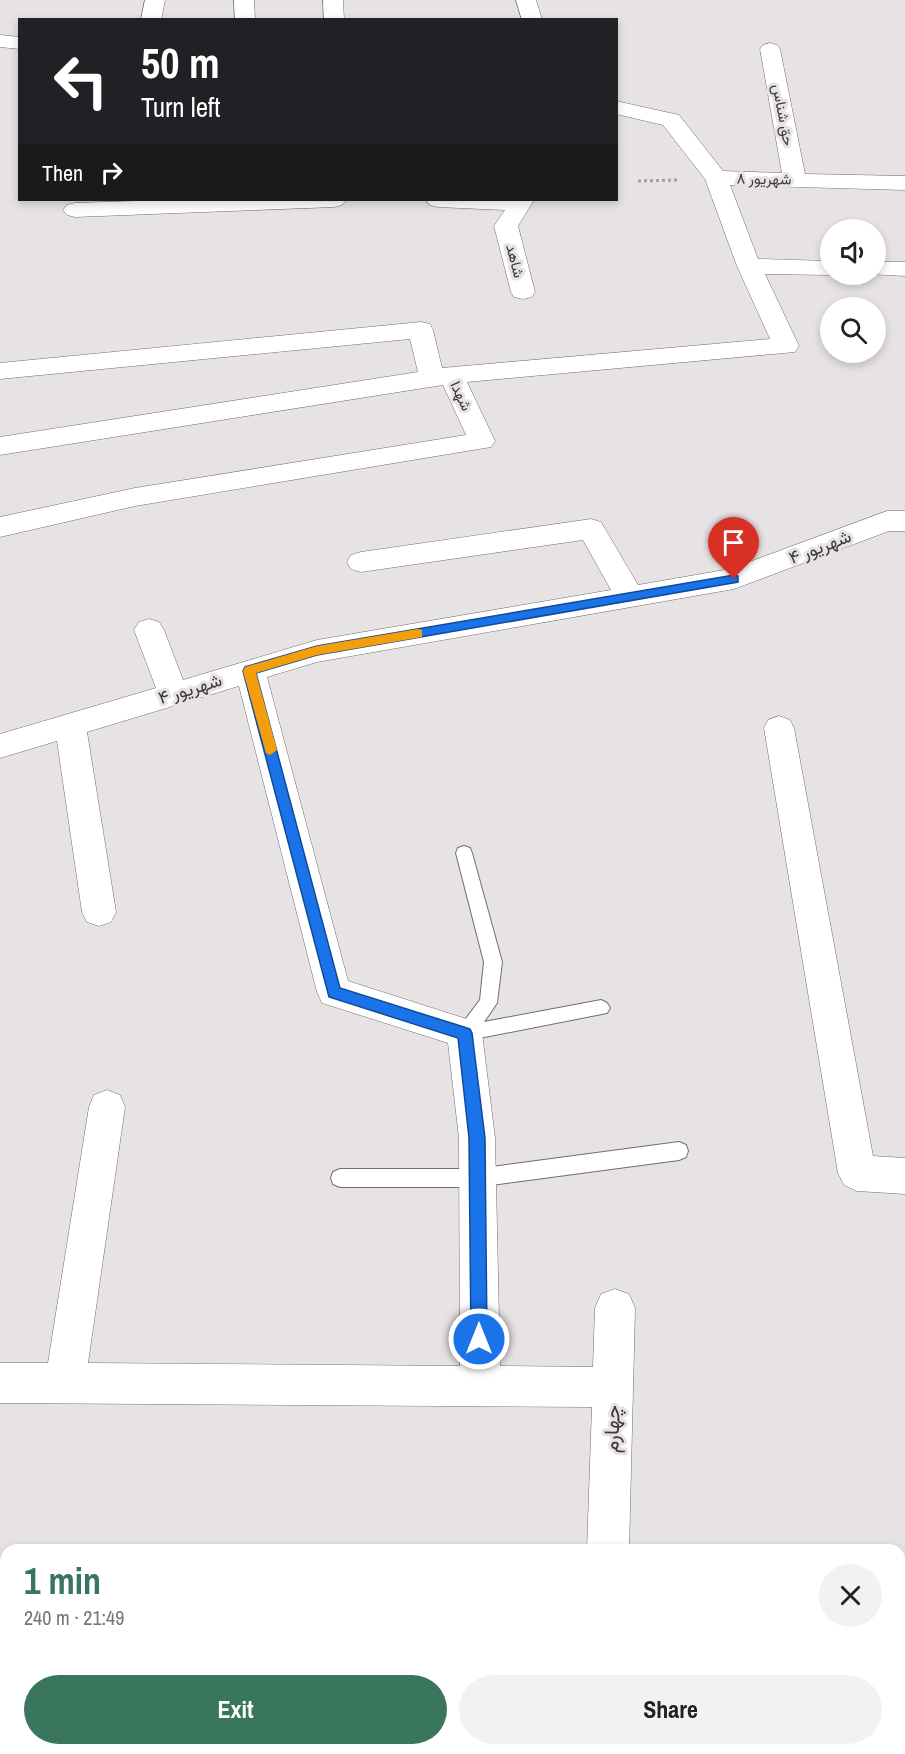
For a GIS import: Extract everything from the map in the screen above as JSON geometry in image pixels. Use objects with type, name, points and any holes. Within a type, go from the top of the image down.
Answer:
[{"type":"street","points":[[151,18],[155,0]]},
{"type":"street","points":[[244,0],[245,18]]},
{"type":"street","points":[[333,0],[334,18]]},
{"type":"street","points":[[526,0],[531,18]]},
{"type":"street","points":[[0,41],[18,43]]},
{"type":"street","name":"حق شناس","points":[[771,49],[795,180]]},
{"type":"street","name":"شهریور ۸","points":[[618,107],[671,120],[716,178],[905,183]]},
{"type":"street","name":"شهدا","points":[[0,526],[135,497],[482,441],[442,377],[786,346],[749,266],[716,178]]},
{"type":"street","points":[[75,210],[308,201]]},
{"type":"street","points":[[480,201],[522,202]]},
{"type":"street","name":"شاهد","points":[[522,202],[506,226],[523,292]]},
{"type":"street","points":[[749,266],[820,268]]},
{"type":"street","points":[[886,269],[905,269]]},
{"type":"street","points":[[0,371],[421,330],[442,377],[0,446]]},
{"type":"street","name":"شهریور ۴","points":[[0,746],[317,651],[734,579],[887,521],[905,521]]},
{"type":"street","points":[[361,562],[591,530],[630,597]]},
{"type":"street","points":[[149,630],[174,694]]},
{"type":"street","points":[[250,671],[334,992],[464,1033],[477,1138],[480,1385]]},
{"type":"street","points":[[70,725],[99,912]]},
{"type":"street","points":[[779,728],[857,1173],[905,1176]]},
{"type":"street","points":[[65,1382],[107,1107]]},
{"type":"street","name":"چهارم","points":[[608,1544],[615,1308]]},
{"type":"street","points":[[0,1383],[613,1387]]},
{"type":"lane","points":[[464,853],[493,962],[489,1003],[464,1033]]},
{"type":"lane","points":[[464,1033],[601,1008]]},
{"type":"lane","points":[[340,1178],[477,1178],[680,1151]]},
{"type":"slow traffic","points":[[270,750],[250,671],[317,651],[418,633]]},
{"type":"route","points":[[479,1339],[477,1138],[464,1033],[334,992],[250,671],[317,651],[734,579]]}]
